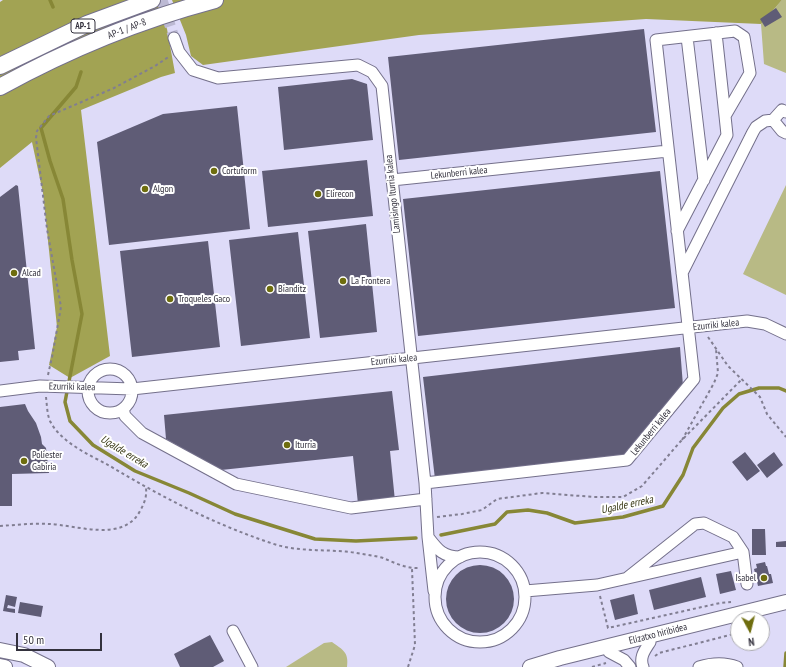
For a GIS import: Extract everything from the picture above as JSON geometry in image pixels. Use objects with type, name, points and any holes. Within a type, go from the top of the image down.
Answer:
[{"type":"highway","name":"AP-1 / AP-8","points":[[0,66],[87,24],[152,0]]},
{"type":"highway","name":"AP-1 / AP-8","points":[[0,87],[24,74],[93,42],[166,15],[215,0]]},
{"type":"highway","points":[[0,97],[12,89],[24,74]]},
{"type":"main road","name":"Elizatxo hiribidea","points":[[530,667],[560,658],[786,602]]},
{"type":"main road","points":[[770,613],[786,609]]},
{"type":"main road","name":"Elizatxo hiribidea","points":[[550,667],[730,622]]},
{"type":"main road","points":[[0,650],[24,656],[48,667]]},
{"type":"main road","points":[[0,666],[5,667]]},
{"type":"street","points":[[704,180],[687,37],[735,31],[744,37],[750,73],[725,116]]},
{"type":"street","points":[[677,232],[727,136],[716,33]]},
{"type":"street","name":"Lekunberri kalea","points":[[425,483],[628,460],[694,379],[656,40],[687,37]]},
{"type":"street","name":"Lamisingo Iturria kalea","points":[[174,38],[179,52],[193,70],[218,78],[358,65],[372,72],[382,86],[425,483],[428,537],[434,592]]},
{"type":"street","points":[[682,273],[756,127],[765,121],[773,120],[782,110],[786,112]]},
{"type":"street","points":[[773,120],[782,131],[786,133]]},
{"type":"street","name":"Lekunberri kalea","points":[[392,180],[668,152]]},
{"type":"street","name":"Ezurriki kalea","points":[[0,391],[46,386],[132,389],[747,321],[765,324],[786,334]]},
{"type":"street","points":[[104,370],[117,370],[125,375],[130,382],[132,389],[130,400],[123,409],[116,412],[105,412],[98,409],[91,402],[89,397],[90,382],[95,375],[104,370]]},
{"type":"street","points":[[123,409],[125,416],[142,433],[236,484],[351,508],[426,499]]},
{"type":"street","points":[[627,578],[695,524],[704,523],[733,537],[743,552],[747,584]]},
{"type":"street","points":[[428,537],[445,555],[460,557]]},
{"type":"street","points":[[472,552],[485,552],[500,556],[513,566],[524,586],[524,591],[525,602],[518,622],[508,634],[490,642],[474,642],[465,640],[451,633],[440,620],[434,600],[434,592],[445,568],[460,557],[472,552]]},
{"type":"street","points":[[524,591],[598,585],[743,552]]},
{"type":"street","points":[[233,631],[252,667]]},
{"type":"street","points":[[643,667],[641,663],[642,654],[650,642]]},
{"type":"street","points":[[609,652],[624,660],[630,667]]},
{"type":"street","points":[[699,667],[714,664],[737,667]]},
{"type":"path","points":[[46,386],[61,307],[47,229],[36,138],[37,131],[49,116],[114,88],[179,52]]},
{"type":"path","points":[[706,326],[707,336],[728,366],[760,397],[767,414],[786,437]]},
{"type":"path","points":[[680,442],[714,383],[718,373],[716,348]]},
{"type":"path","points":[[47,408],[50,421],[70,444],[146,488],[183,507],[230,527],[278,545],[307,550],[358,553],[381,558],[412,569],[432,568]]},
{"type":"path","points":[[0,526],[49,524],[106,530],[121,528],[132,522],[138,514],[146,498],[146,488]]},
{"type":"path","points":[[408,667],[415,645],[412,569]]},
{"type":"path","points":[[598,585],[608,628],[720,603],[737,601]]},
{"type":"path","points":[[652,659],[659,653],[730,635]]},
{"type":"green space","points":[[782,0],[786,0],[786,73],[764,64],[761,24]]},
{"type":"green space","points":[[786,185],[786,295],[743,274]]},
{"type":"green space","points":[[332,642],[342,649],[346,655],[347,667],[286,667],[324,643]]},
{"type":"shaded area","points":[[3,0],[156,0],[167,29],[175,73],[161,77],[81,110],[110,356],[70,378],[49,365],[57,327],[43,193],[32,142],[0,168],[0,2]]},
{"type":"shaded area","points":[[172,0],[782,0],[761,24],[646,19],[419,35],[203,65],[191,56],[186,35]]},
{"type":"building","points":[[776,8],[782,17],[765,27],[760,19]]},
{"type":"building","points":[[644,29],[656,132],[399,160],[388,57]]},
{"type":"building","points":[[352,79],[367,84],[373,140],[284,150],[278,87]]},
{"type":"building","points":[[237,106],[250,229],[109,245],[97,142],[163,114]]},
{"type":"building","name":"Elirecon","points":[[367,160],[373,216],[268,227],[262,171]]},
{"type":"building","points":[[660,171],[675,308],[418,336],[403,199]]},
{"type":"building","name":"Alcad","points":[[16,185],[18,186],[35,349],[18,351],[19,360],[0,362],[0,197]]},
{"type":"building","name":"La Frontera","points":[[366,224],[377,332],[320,338],[308,231]]},
{"type":"building","name":"Bianditz","points":[[298,232],[310,338],[241,346],[229,240]]},
{"type":"building","name":"Troqueles Gaco","points":[[208,241],[220,347],[132,357],[120,251]]},
{"type":"building","points":[[680,347],[683,386],[626,457],[435,479],[423,377]]},
{"type":"building","name":"Iturria","points":[[392,391],[399,450],[390,451],[395,501],[358,504],[353,456],[221,470],[166,439],[164,415]]},
{"type":"building","name":"Poliester Gabiria","points":[[25,404],[36,423],[42,444],[46,448],[49,473],[12,474],[12,506],[0,506],[0,407]]},
{"type":"building","points":[[745,452],[760,471],[747,481],[732,462]]},
{"type":"building","points":[[774,452],[783,465],[767,478],[757,465]]},
{"type":"building","points":[[752,529],[765,529],[766,555],[752,555]]},
{"type":"building","points":[[786,541],[786,547],[776,547],[776,542]]},
{"type":"building","name":"Isabel","points":[[765,562],[769,574],[771,574],[773,583],[758,586],[754,569],[757,568],[756,564]]},
{"type":"building","points":[[473,565],[487,565],[499,571],[508,580],[514,592],[512,612],[504,623],[493,631],[487,633],[473,633],[467,631],[456,623],[448,612],[446,606],[446,592],[448,586],[456,575],[467,567]]},
{"type":"building","points":[[731,571],[736,590],[720,594],[716,574]]},
{"type":"building","points":[[701,577],[706,597],[654,610],[649,590]]},
{"type":"building","points":[[634,594],[638,614],[615,620],[610,600]]},
{"type":"building","points":[[6,595],[17,597],[15,607],[8,605],[7,608],[15,609],[15,613],[3,611]]},
{"type":"building","points":[[20,602],[43,606],[41,617],[18,613]]},
{"type":"building","points":[[210,635],[224,661],[213,667],[180,667],[174,654]]},
{"type":"waterway","name":"Ugalde erreka","points":[[50,0],[53,7]]},
{"type":"waterway","name":"Ugalde erreka","points":[[81,72],[76,87],[41,128],[63,199],[82,314],[65,402],[70,421],[93,445],[135,471],[235,514],[315,539],[356,541],[416,538]]},
{"type":"waterway","name":"Ugalde erreka","points":[[441,535],[495,524],[507,512],[528,510],[547,513],[575,523],[623,517],[663,506],[683,475],[693,448],[723,408],[739,394],[759,388],[779,388],[786,391]]},
{"type":"waterway","name":"Ugalde erreka","points":[[785,667],[786,653]]},
{"type":"tunnel","points":[[162,0],[174,38]]},
{"type":"place","name":"Cortuform","points":[[214,171]]},
{"type":"place","name":"Algon","points":[[145,189]]},
{"type":"place","name":"Elirecon","points":[[318,194]]},
{"type":"place","name":"Alcad","points":[[14,273]]},
{"type":"place","name":"La Frontera","points":[[343,281]]},
{"type":"place","name":"Bianditz","points":[[270,289]]},
{"type":"place","name":"Troqueles Gaco","points":[[170,299]]},
{"type":"place","name":"Iturria","points":[[287,445]]},
{"type":"place","name":"Poliester Gabiria","points":[[24,461]]},
{"type":"place","name":"Isabel","points":[[764,578]]}]
